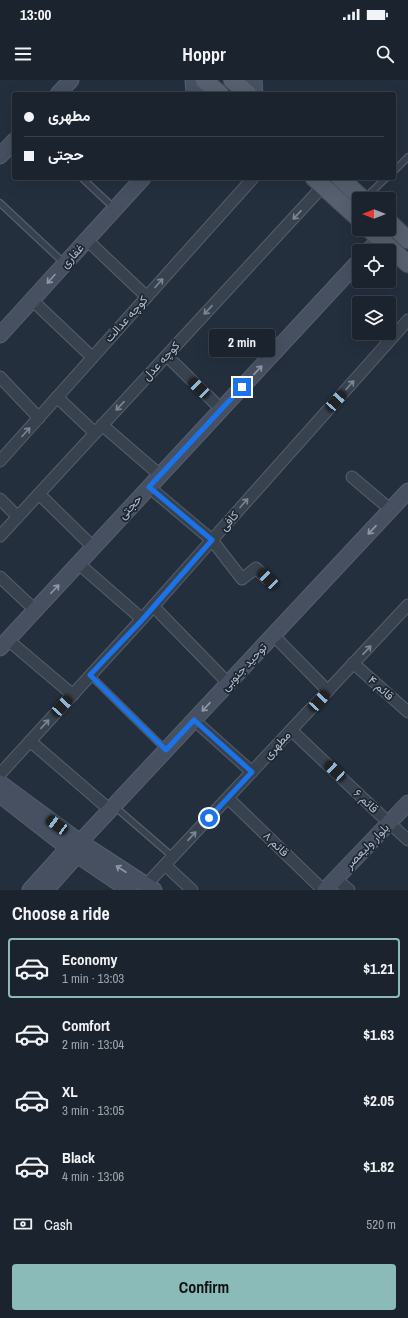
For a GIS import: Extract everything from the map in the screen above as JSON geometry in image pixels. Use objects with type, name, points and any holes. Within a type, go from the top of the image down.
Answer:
[{"type":"main road","points":[[204,80],[218,92]]},
{"type":"main road","points":[[233,80],[246,92]]},
{"type":"main road","points":[[342,180],[355,192]]},
{"type":"main road","points":[[318,182],[352,213]]},
{"type":"main road","points":[[396,229],[408,240]]},
{"type":"main road","points":[[377,236],[408,264]]},
{"type":"street","points":[[193,80],[194,92]]},
{"type":"street","points":[[222,92],[233,80]]},
{"type":"street","points":[[254,80],[255,92]]},
{"type":"street","name":"غفاری","points":[[0,335],[141,180]]},
{"type":"street","name":"کوچه عدالت","points":[[0,461],[251,180]]},
{"type":"street","name":"کوچه عدل","points":[[0,536],[166,356],[318,182]]},
{"type":"street","points":[[87,240],[147,297]]},
{"type":"street","name":"حجتی","points":[[4,644],[352,269]]},
{"type":"street","points":[[32,300],[92,358]]},
{"type":"street","name":"کافی","points":[[0,774],[154,607],[408,320]]},
{"type":"street","points":[[166,356],[221,409]]},
{"type":"street","points":[[0,376],[39,418]]},
{"type":"street","points":[[57,397],[160,475]]},
{"type":"street","points":[[352,477],[391,510]]},
{"type":"street","points":[[149,487],[212,540],[242,579],[256,568],[268,579]]},
{"type":"street","name":"توحید جنوبی","points":[[75,848],[408,491]]},
{"type":"street","points":[[39,494],[93,547]]},
{"type":"street","points":[[0,499],[18,516]]},
{"type":"street","points":[[79,564],[142,620]]},
{"type":"street","points":[[0,577],[35,610]]},
{"type":"street","name":"مطهری","points":[[150,888],[169,861],[408,605]]},
{"type":"street","points":[[154,607],[228,683]]},
{"type":"street","points":[[273,635],[328,691]]},
{"type":"street","points":[[4,644],[73,695]]},
{"type":"street","name":"قائم ۴","points":[[354,664],[408,712]]},
{"type":"street","points":[[194,720],[252,772]]},
{"type":"street","name":"قائم ۶","points":[[291,730],[408,840]]},
{"type":"street","points":[[30,740],[112,808]]},
{"type":"street","points":[[0,783],[75,848],[150,888]]},
{"type":"street","points":[[0,795],[75,848],[129,890]]},
{"type":"street","name":"قائم ۸","points":[[228,798],[324,890]]},
{"type":"street","name":"بلوار ولیعصر","points":[[324,890],[392,826],[408,803]]},
{"type":"street","points":[[343,888],[392,826],[408,816]]},
{"type":"street","points":[[30,890],[75,848]]},
{"type":"street","points":[[46,890],[75,848]]},
{"type":"street","points":[[169,861],[192,890]]},
{"type":"lane","points":[[396,168],[408,157]]},
{"type":"lane","points":[[84,180],[115,209]]},
{"type":"lane","points":[[371,192],[384,180]]},
{"type":"lane","points":[[0,203],[65,264]]},
{"type":"lane","points":[[90,675],[166,750]]},
{"type":"lane","points":[[112,808],[169,861]]},
{"type":"route","points":[[209,818],[252,772],[194,720],[166,750],[90,675],[142,620],[212,540],[149,487],[242,387]]}]
